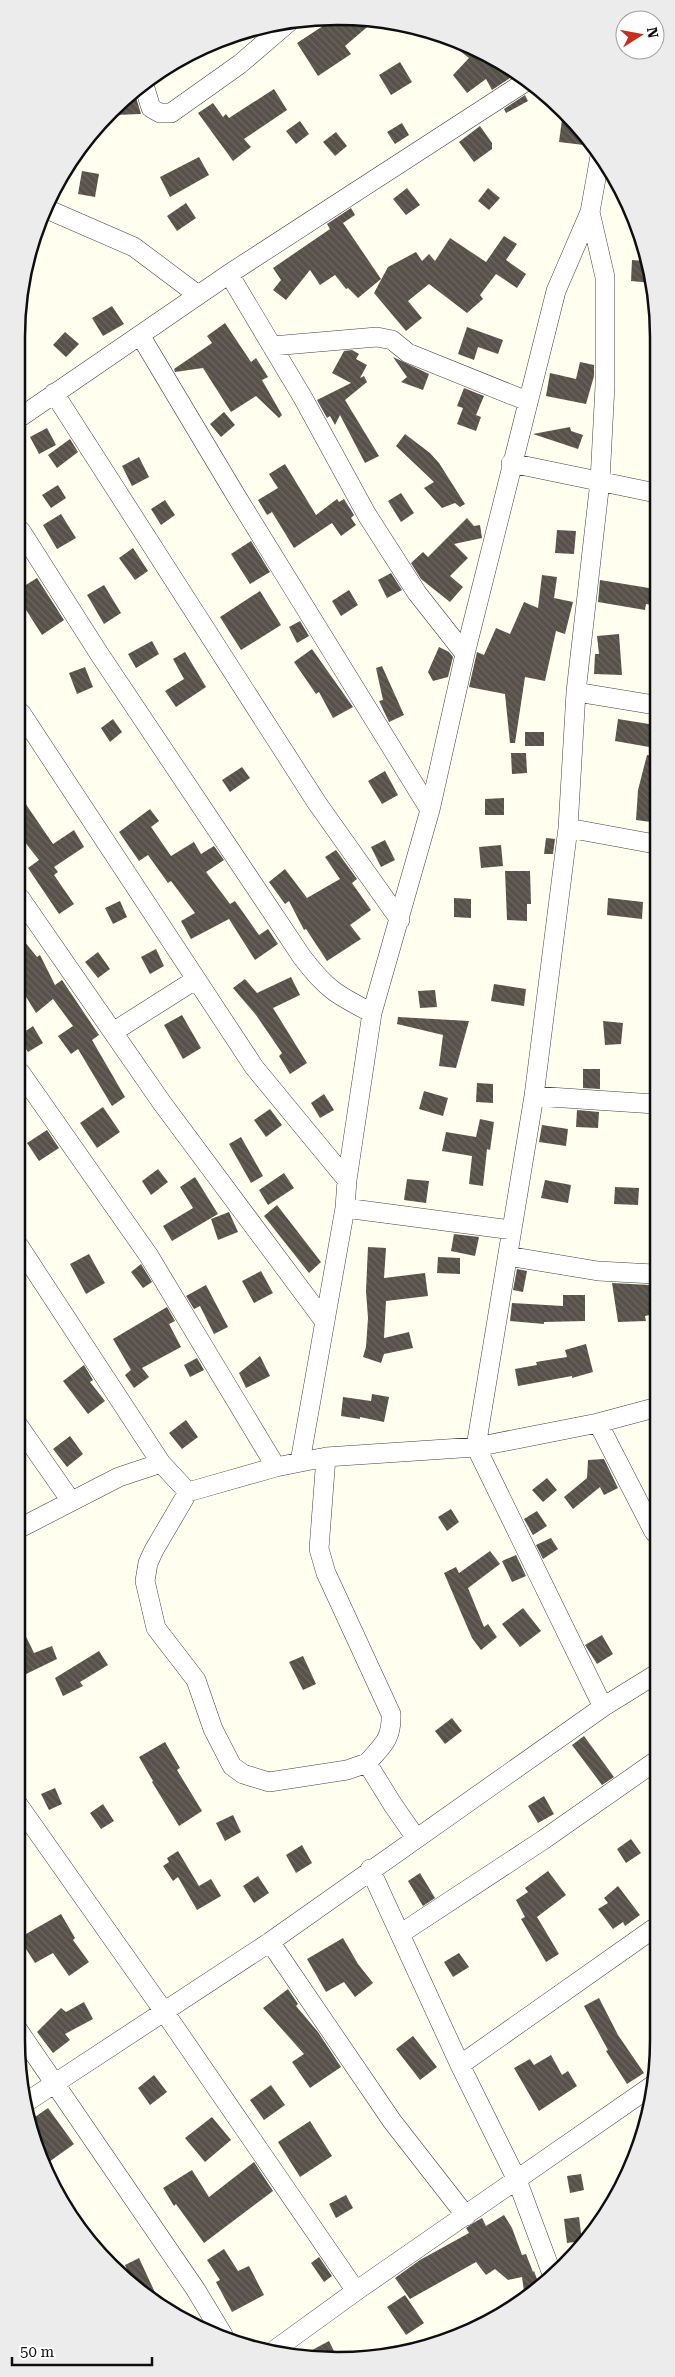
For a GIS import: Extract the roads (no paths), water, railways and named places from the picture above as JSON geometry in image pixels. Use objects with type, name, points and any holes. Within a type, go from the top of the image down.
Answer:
[{"type":"street","points":[[146,91],[151,108],[160,113],[171,113],[240,64],[279,31]]},
{"type":"street","points":[[25,414],[229,274],[521,85]]},
{"type":"street","points":[[300,1462],[344,1208],[372,1014],[430,810],[511,463],[556,291],[590,212],[598,166]]},
{"type":"street","points":[[52,211],[134,247],[198,295]]},
{"type":"street","points":[[590,212],[605,277],[605,385],[600,481],[576,692],[568,828],[534,1096],[476,1447],[603,1707]]},
{"type":"street","points":[[229,274],[272,346],[367,515],[417,592],[465,654]]},
{"type":"street","points":[[140,335],[235,494],[430,810]]},
{"type":"street","points":[[272,346],[377,337],[392,340],[408,353],[527,401]]},
{"type":"street","points":[[54,393],[317,803],[400,920]]},
{"type":"street","points":[[511,463],[650,492]]},
{"type":"street","points":[[25,536],[98,652],[302,957],[319,980],[335,995],[372,1014]]},
{"type":"street","points":[[576,692],[650,704]]},
{"type":"street","points":[[25,719],[254,1067],[347,1180]]},
{"type":"street","points":[[568,828],[650,843]]},
{"type":"street","points":[[25,905],[113,1032],[324,1322]]},
{"type":"street","points":[[113,1032],[195,980]]},
{"type":"street","points":[[25,1079],[149,1256],[276,1468]]},
{"type":"street","points":[[534,1096],[650,1104]]},
{"type":"street","points":[[344,1208],[512,1230]]},
{"type":"street","points":[[25,1255],[161,1463],[188,1492]]},
{"type":"street","points":[[508,1256],[598,1271],[650,1274]]},
{"type":"street","points":[[326,1457],[320,1549],[326,1573],[391,1714],[392,1729],[388,1740],[368,1763],[347,1770],[269,1782],[243,1774],[232,1766],[213,1729],[196,1680],[156,1628],[145,1581],[148,1563],[188,1492],[276,1468],[326,1457],[476,1447],[598,1423],[650,1409]]},
{"type":"street","points":[[598,1423],[650,1524]]},
{"type":"street","points":[[25,1434],[71,1501]]},
{"type":"street","points":[[25,1525],[119,1477],[161,1463]]},
{"type":"street","points":[[31,2099],[165,2013],[270,1942],[370,1869],[603,1707],[650,1678]]},
{"type":"street","points":[[368,1763],[393,1806],[416,1838]]},
{"type":"street","points":[[400,1934],[543,1840],[650,1765]]},
{"type":"street","points":[[25,1814],[165,2013],[356,2291]]},
{"type":"street","points":[[370,1869],[460,2065],[517,2180],[550,2268]]},
{"type":"street","points":[[460,2065],[650,1931]]},
{"type":"street","points":[[270,1942],[387,2114],[466,2216]]},
{"type":"street","points":[[25,2040],[196,2290],[219,2328]]},
{"type":"street","points":[[282,2347],[356,2291],[645,2090]]}]
